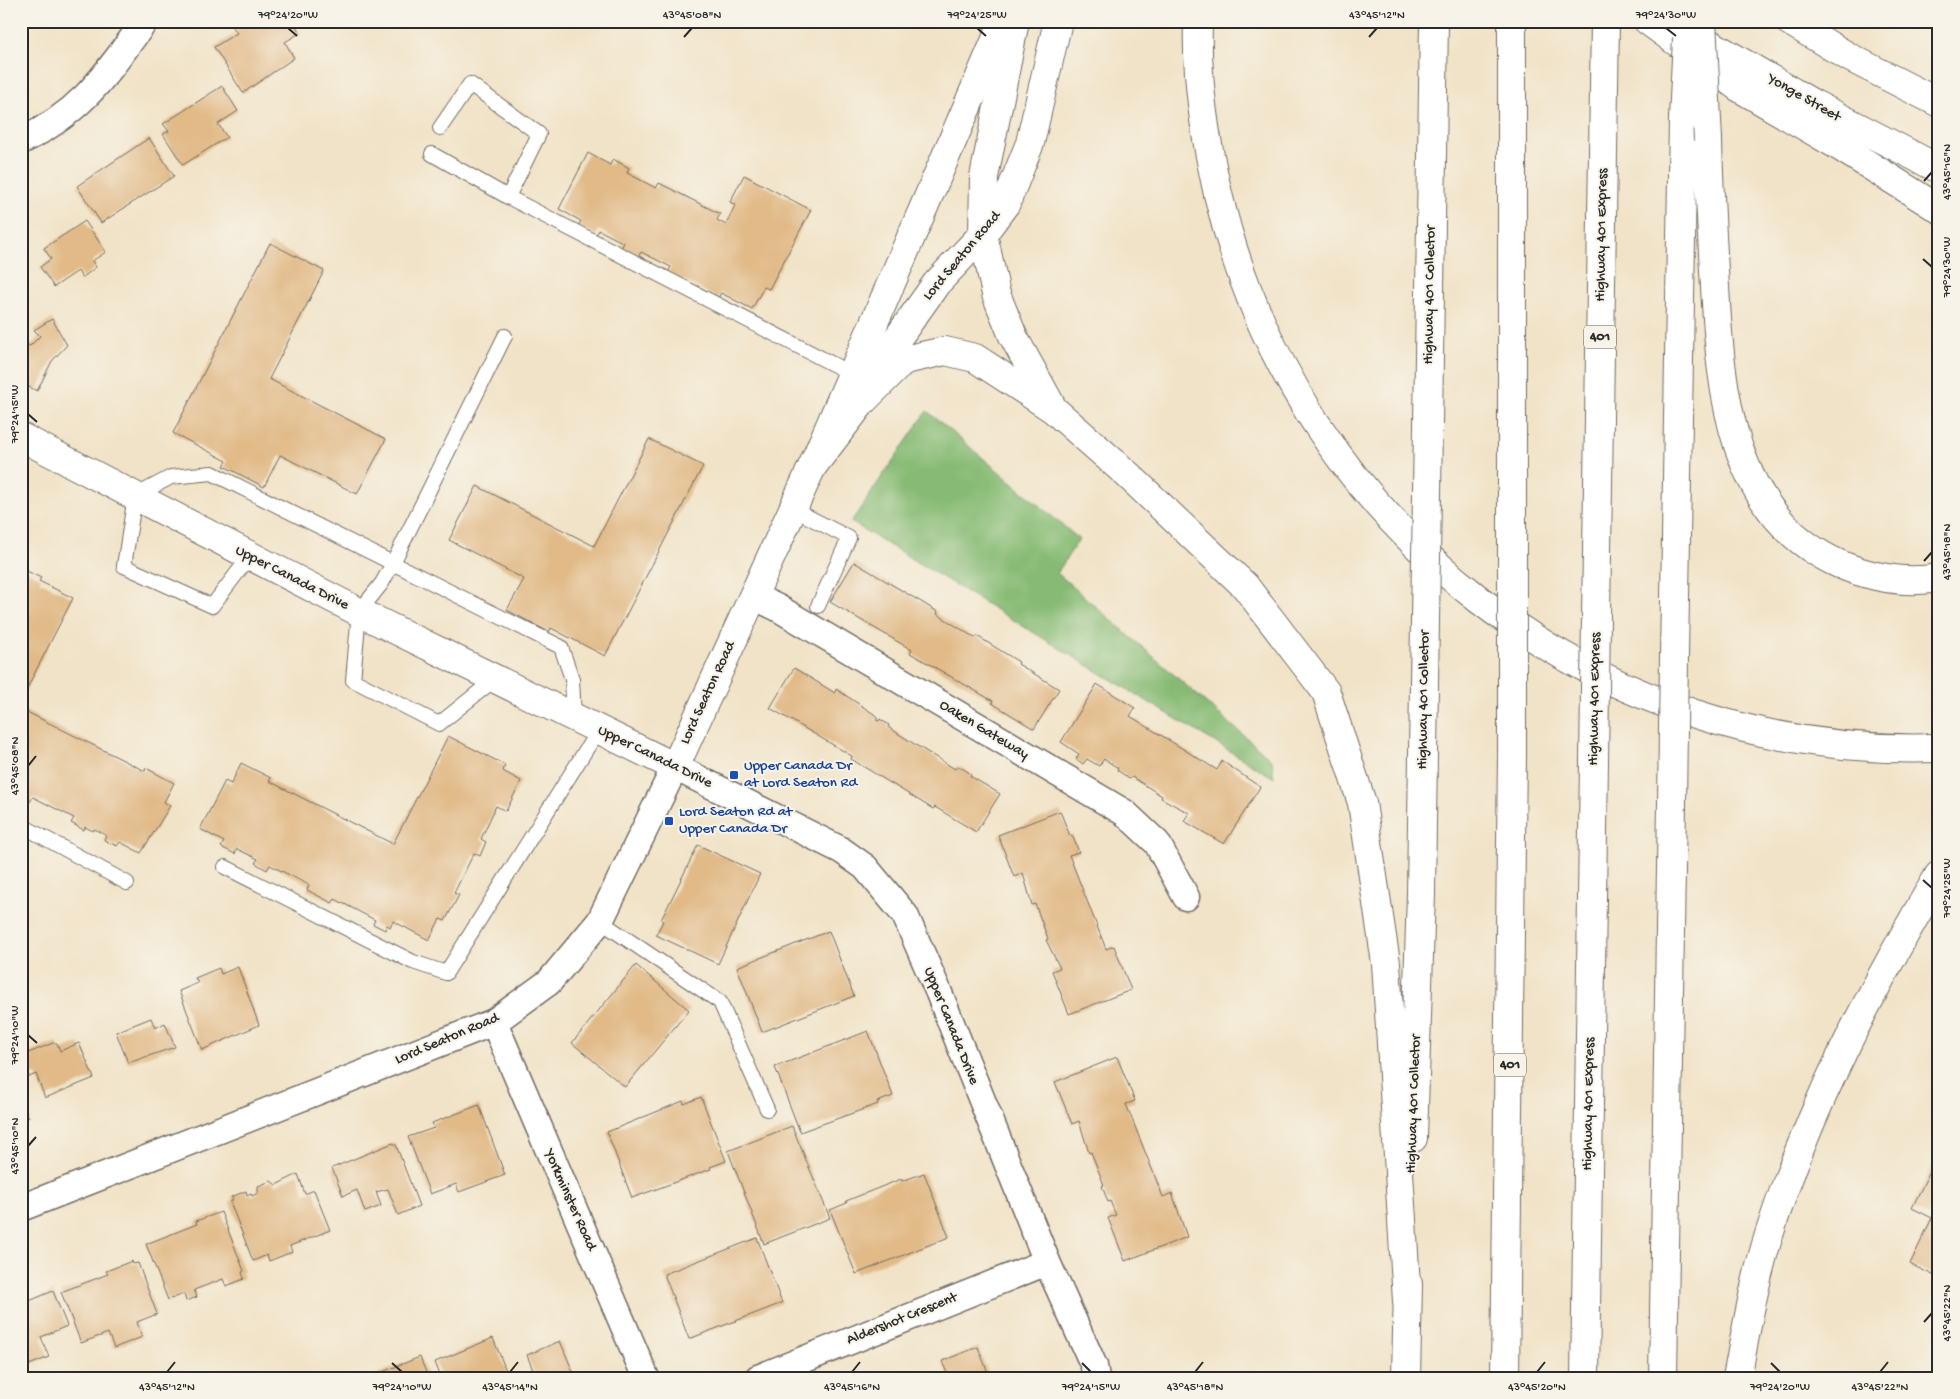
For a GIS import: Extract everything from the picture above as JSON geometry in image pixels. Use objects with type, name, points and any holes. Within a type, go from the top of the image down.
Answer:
[{"type":"main road","name":"Lord Seaton Road","points":[[675,767],[812,467],[1004,21]]},
{"type":"main road","points":[[1015,21],[984,177],[983,234],[996,294],[1013,336],[1053,408]]},
{"type":"main road","name":"Lord Seaton Road","points":[[812,467],[870,374],[936,284],[983,234],[1006,204],[1030,143],[1058,21]]},
{"type":"main road","points":[[1198,21],[1202,104],[1214,177],[1232,248],[1258,317],[1292,384],[1332,446],[1378,504],[1416,547],[1445,574],[1509,624],[1544,646],[1636,691],[1713,719],[1786,736],[1860,746],[1939,748]]},
{"type":"main road","name":"Highway 401 Collector","points":[[1406,1378],[1421,894],[1434,21]]},
{"type":"main road","name":"401","points":[[1505,1378],[1512,752],[1512,21]]},
{"type":"main road","name":"Highway 401 Express","points":[[1585,1378],[1605,21]]},
{"type":"main road","points":[[1648,21],[1738,87],[1939,209]]},
{"type":"main road","name":"Yonge Street","points":[[1671,21],[1812,103],[1939,169]]},
{"type":"main road","points":[[1663,1378],[1683,119],[1688,21]]},
{"type":"main road","points":[[1702,21],[1712,247],[1722,374],[1734,432],[1751,479],[1779,521],[1797,539],[1818,553],[1855,570],[1885,579],[1916,581],[1939,578]]},
{"type":"main road","points":[[1789,21],[1849,57],[1939,102]]},
{"type":"main road","points":[[812,467],[862,402],[904,360],[946,351],[975,358],[1053,408],[1128,475],[1245,586],[1326,692],[1362,803],[1386,963],[1407,1301]]},
{"type":"main road","name":"Upper Canada Drive","points":[[23,443],[135,496],[359,612],[675,767]]},
{"type":"main road","points":[[1737,1378],[1761,1264],[1792,1171],[1852,1034],[1939,875]]},
{"type":"street","points":[[21,141],[57,122],[86,98],[110,70],[145,21]]},
{"type":"street","name":"Oaken Gateway","points":[[753,596],[778,608],[1125,813],[1157,842],[1186,897]]},
{"type":"street","name":"Lord Seaton Road","points":[[21,1208],[494,1022],[549,982],[600,921],[675,767]]},
{"type":"street","name":"Upper Canada Drive","points":[[675,767],[841,850],[865,867],[905,915],[940,993],[1047,1262],[1094,1366],[1096,1378]]},
{"type":"street","name":"Yorkminster Road","points":[[494,1022],[646,1378]]},
{"type":"street","name":"Aldershot Crescent","points":[[758,1378],[1047,1262]]},
{"type":"lane","points":[[440,128],[470,84],[539,134],[508,197]]},
{"type":"lane","points":[[432,154],[508,197],[852,374]]},
{"type":"lane","points":[[495,679],[439,724],[353,680],[359,612],[382,583],[505,336]]},
{"type":"lane","points":[[250,556],[212,606],[124,566],[135,496],[171,477],[212,472],[561,647],[572,680],[574,717]]},
{"type":"lane","points":[[793,509],[849,538],[818,606]]},
{"type":"lane","points":[[225,867],[413,962],[446,973],[600,730]]},
{"type":"lane","points":[[21,825],[127,883]]},
{"type":"lane","points":[[600,921],[720,1002],[767,1109]]},
{"type":"green space","points":[[927,411],[1079,539],[1057,573],[1272,760],[1274,778],[851,522]]},
{"type":"building","points":[[234,21],[293,21],[300,33],[285,42],[294,58],[243,93],[214,47],[237,33],[230,23]]},
{"type":"building","points":[[222,86],[238,111],[218,124],[227,137],[183,165],[163,134],[169,131],[163,124]]},
{"type":"building","points":[[149,138],[174,176],[101,223],[77,186]]},
{"type":"building","points":[[588,153],[610,165],[613,159],[629,168],[627,173],[656,188],[659,183],[720,214],[717,220],[726,225],[735,205],[730,202],[744,175],[811,210],[769,289],[764,287],[752,309],[721,293],[718,298],[668,272],[671,267],[641,252],[638,257],[621,248],[624,243],[599,230],[596,235],[578,226],[581,221],[559,209]]},
{"type":"building","points":[[85,221],[106,252],[92,261],[96,267],[82,278],[78,271],[54,287],[40,267],[51,259],[44,248]]},
{"type":"building","points":[[270,243],[324,271],[269,379],[386,439],[357,494],[280,455],[264,487],[224,466],[227,461],[173,433]]},
{"type":"building","points":[[52,319],[67,345],[52,361],[37,391],[21,383],[21,342],[30,346],[40,336],[34,330]]},
{"type":"building","points":[[649,439],[703,466],[605,656],[551,628],[549,632],[507,610],[524,579],[449,540],[477,486],[594,546]]},
{"type":"building","points":[[854,562],[938,612],[937,614],[975,638],[977,636],[1019,662],[1018,664],[1059,689],[1034,729],[992,703],[993,701],[910,653],[912,650],[830,602]]},
{"type":"building","points":[[21,568],[41,578],[39,581],[73,598],[21,700]]},
{"type":"building","points":[[794,668],[835,693],[836,689],[874,714],[878,718],[876,720],[879,721],[880,719],[889,725],[888,727],[919,747],[955,769],[957,766],[962,768],[971,774],[970,776],[1000,794],[976,832],[935,807],[933,809],[851,759],[852,756],[770,708]]},
{"type":"building","points":[[1097,684],[1135,708],[1130,716],[1217,770],[1222,761],[1260,787],[1224,844],[1184,821],[1189,813],[1161,798],[1162,796],[1132,777],[1130,779],[1104,759],[1099,766],[1087,759],[1083,764],[1076,759],[1079,754],[1061,742]]},
{"type":"building","points":[[21,709],[145,771],[146,768],[174,783],[164,802],[170,806],[141,853],[120,842],[117,846],[104,840],[106,835],[94,829],[93,831],[85,827],[84,830],[71,823],[74,818],[33,797],[30,802],[21,797]]},
{"type":"building","points":[[448,736],[505,765],[503,771],[521,781],[506,811],[496,806],[481,839],[486,842],[480,856],[474,853],[454,893],[459,895],[445,921],[440,919],[429,940],[393,921],[390,927],[387,925],[385,930],[373,924],[375,920],[335,899],[332,903],[307,890],[309,885],[270,865],[267,870],[255,863],[258,859],[237,849],[235,854],[221,847],[224,842],[200,829],[225,781],[231,784],[241,763],[271,778],[269,781],[393,844]]},
{"type":"building","points":[[1060,811],[1079,852],[1069,855],[1106,949],[1114,946],[1131,990],[1069,1014],[1052,971],[1060,968],[1046,940],[1048,939],[1035,904],[1032,905],[1023,873],[1014,877],[998,835]]},
{"type":"building","points":[[698,845],[760,874],[718,964],[656,935],[663,921],[661,920]]},
{"type":"building","points":[[829,931],[854,996],[762,1032],[737,967]]},
{"type":"building","points":[[636,965],[689,1010],[625,1087],[572,1043]]},
{"type":"building","points":[[238,967],[259,1025],[202,1050],[179,991],[198,983],[195,978],[219,968],[221,974]]},
{"type":"building","points":[[151,1018],[155,1028],[165,1023],[175,1047],[128,1063],[116,1032]]},
{"type":"building","points":[[868,1031],[893,1096],[877,1102],[878,1104],[800,1132],[775,1067]]},
{"type":"building","points":[[57,1043],[60,1051],[79,1043],[94,1078],[45,1098],[36,1074],[29,1077],[21,1056]]},
{"type":"building","points":[[1117,1057],[1135,1101],[1126,1104],[1163,1197],[1172,1193],[1187,1237],[1125,1261],[1108,1218],[1116,1215],[1110,1201],[1108,1202],[1102,1186],[1104,1185],[1091,1152],[1089,1153],[1079,1121],[1072,1124],[1055,1082]]},
{"type":"building","points":[[701,1097],[726,1161],[710,1167],[711,1169],[632,1198],[607,1132],[683,1101],[684,1104]]},
{"type":"building","points":[[21,1100],[29,1117],[21,1121]]},
{"type":"building","points":[[479,1105],[505,1175],[459,1192],[456,1184],[430,1194],[408,1137],[434,1128],[432,1123]]},
{"type":"building","points":[[792,1126],[830,1218],[764,1244],[728,1151]]},
{"type":"building","points":[[393,1143],[396,1145],[419,1206],[398,1215],[388,1189],[376,1192],[381,1206],[365,1212],[357,1190],[343,1196],[332,1168]]},
{"type":"building","points":[[1939,1152],[1939,1278],[1910,1264],[1932,1218],[1912,1208]]},
{"type":"building","points":[[924,1173],[949,1237],[856,1274],[830,1210],[847,1203],[846,1201],[901,1179],[902,1181]]},
{"type":"building","points":[[298,1174],[305,1194],[314,1190],[330,1230],[290,1246],[292,1252],[269,1261],[267,1255],[253,1261],[230,1202],[233,1200],[231,1197],[246,1191],[247,1195],[251,1193],[252,1196],[258,1193],[258,1186],[271,1181],[276,1185]]},
{"type":"building","points":[[221,1212],[244,1271],[242,1272],[244,1279],[226,1286],[223,1279],[194,1290],[197,1297],[186,1301],[184,1294],[168,1300],[146,1244],[197,1224],[196,1221]]},
{"type":"building","points":[[757,1238],[782,1303],[689,1339],[664,1274]]},
{"type":"building","points":[[132,1261],[133,1264],[138,1263],[157,1314],[137,1322],[142,1337],[114,1348],[108,1333],[81,1343],[61,1292],[108,1274],[106,1271]]},
{"type":"building","points":[[53,1291],[67,1326],[41,1337],[49,1357],[24,1367],[25,1372],[21,1374],[22,1304]]},
{"type":"building","points":[[493,1338],[509,1378],[441,1378],[435,1362]]},
{"type":"building","points":[[560,1341],[573,1372],[559,1378],[536,1378],[527,1355]]},
{"type":"building","points":[[978,1347],[990,1378],[949,1378],[942,1361]]},
{"type":"building","points":[[420,1357],[428,1378],[367,1378]]},
{"type":"place","name":"Upper Canada Dr at Lord Seaton Rd","points":[[734,775]]},
{"type":"place","name":"Lord Seaton Rd at Upper Canada Dr","points":[[669,821]]}]
